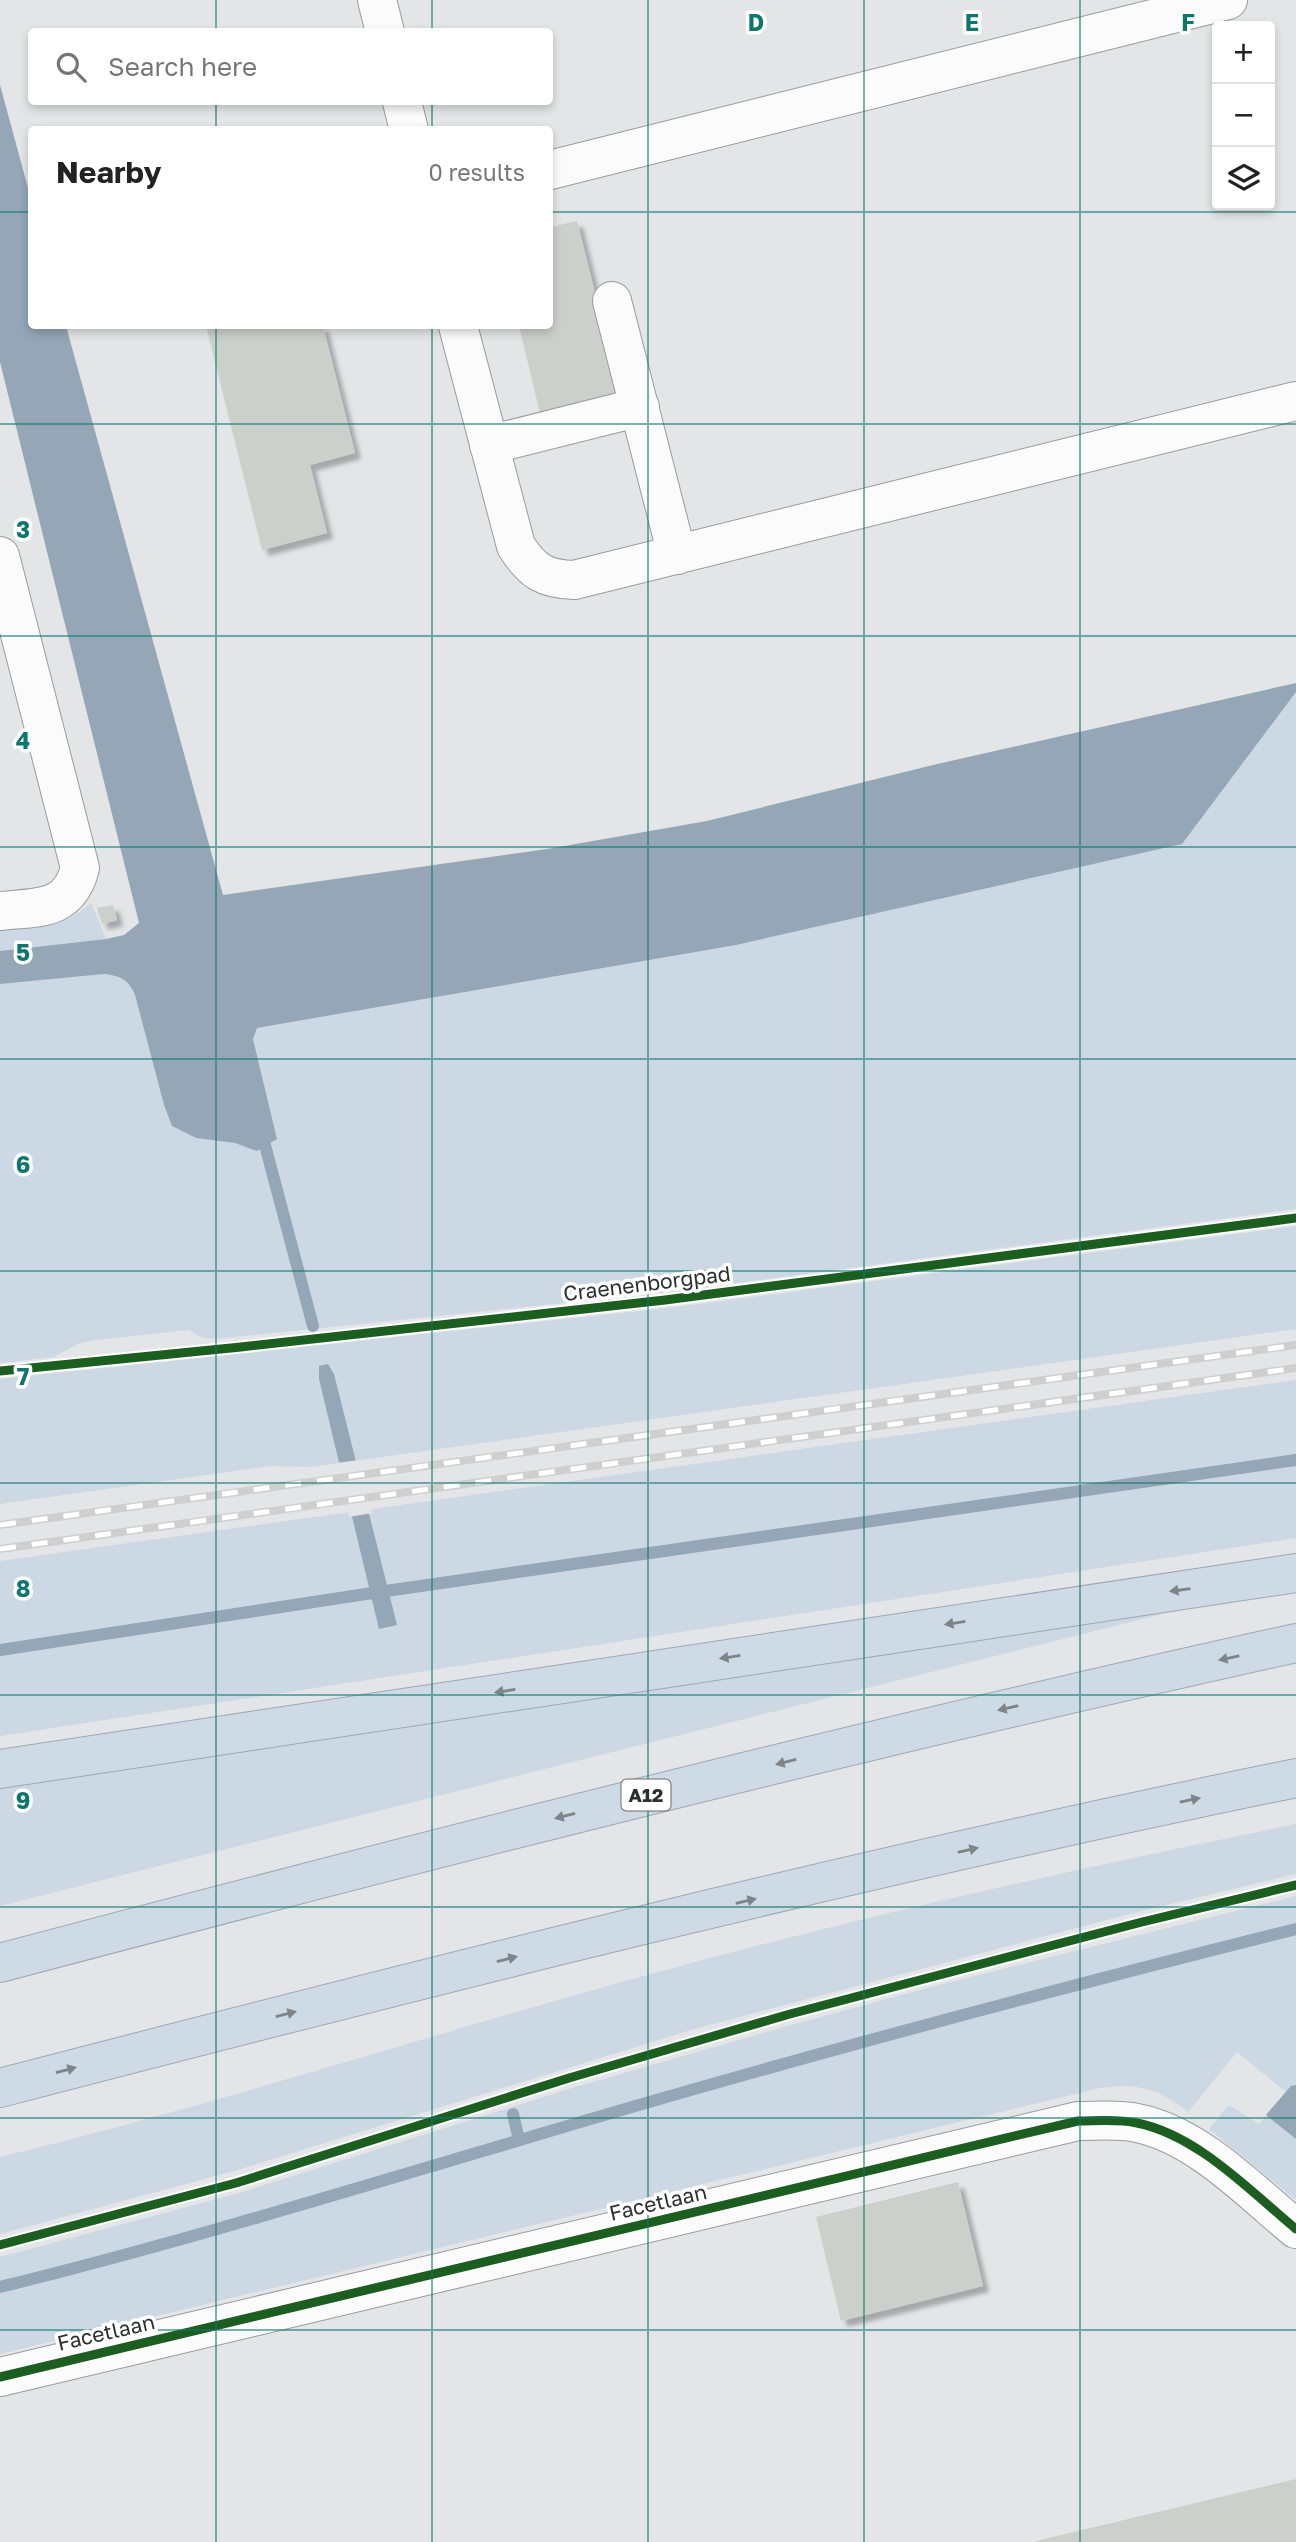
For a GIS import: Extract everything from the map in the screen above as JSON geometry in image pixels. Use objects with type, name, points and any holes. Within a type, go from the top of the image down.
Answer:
[{"type":"highway","points":[[0,1769],[1296,1573]]},
{"type":"highway","name":"A12","points":[[0,1963],[655,1793],[1000,1710],[1296,1643]]},
{"type":"highway","points":[[0,2088],[401,1984],[693,1913],[1296,1778]]},
{"type":"street","points":[[377,0],[384,28]]},
{"type":"street","points":[[553,169],[1228,0]]},
{"type":"street","points":[[403,105],[408,126]]},
{"type":"street","points":[[612,300],[677,555]]},
{"type":"street","points":[[459,329],[516,546],[525,560],[538,572],[553,579],[574,580],[1296,401]]},
{"type":"street","points":[[489,445],[640,407]]},
{"type":"street","points":[[0,556],[80,868],[76,884],[64,898],[52,905],[0,911]]},
{"type":"street","name":"Facetlaan","points":[[0,2376],[1078,2121],[1135,2122],[1175,2134],[1214,2161],[1296,2229]]},
{"type":"shaded area","points":[[1296,692],[1296,1209],[670,1292],[215,1339],[200,1337],[189,1330],[95,1340],[78,1344],[54,1357],[0,1363],[0,984],[104,974],[124,980],[135,995],[172,1126],[196,1138],[235,1143],[257,1151],[277,1139],[253,1039],[257,1028],[736,945],[1182,844]]},
{"type":"shaded area","points":[[91,903],[106,939],[0,951],[0,930],[59,921]]},
{"type":"shaded area","points":[[1296,1226],[1296,1329],[311,1467],[270,1466],[0,1504],[0,1379],[668,1308]]},
{"type":"shaded area","points":[[1296,1380],[1296,1538],[0,1736],[0,1561]]},
{"type":"shaded area","points":[[1186,1608],[0,1906],[0,1782]]},
{"type":"shaded area","points":[[1296,1824],[1296,1874],[1141,1911],[694,2029],[234,2171],[0,2234],[0,2157],[175,2111],[611,1985],[773,1942],[997,1888]]},
{"type":"shaded area","points":[[1296,1896],[1296,2200],[1209,2129],[1229,2105],[1259,2124],[1286,2092],[1237,2052],[1188,2112],[1167,2097],[1147,2089],[1126,2086],[1100,2088],[0,2354],[0,2257],[239,2193],[572,2088],[791,2025],[935,1986]]},
{"type":"water","points":[[0,85],[28,188],[28,329],[67,329],[223,895],[547,849],[707,821],[933,765],[1296,683],[1296,692],[1182,844],[736,945],[257,1028],[253,1039],[277,1139],[257,1151],[235,1143],[196,1138],[172,1126],[135,995],[127,982],[104,974],[0,984],[0,951],[106,939],[124,935],[139,923],[0,362]]},
{"type":"water","points":[[328,1364],[334,1374],[397,1625],[379,1629],[319,1379],[319,1366]]},
{"type":"water","points":[[1296,2085],[1296,2139],[1266,2115],[1291,2086]]},
{"type":"pier","points":[[359,1460],[372,1513],[349,1517],[336,1463]]},
{"type":"building","points":[[577,221],[620,393],[540,413],[520,329],[553,329],[553,226]]},
{"type":"building","points":[[207,329],[324,329],[355,453],[310,465],[327,533],[262,550]]},
{"type":"building","points":[[113,905],[117,920],[102,924],[97,908]]},
{"type":"building","points":[[958,2182],[983,2286],[841,2321],[816,2217]]},
{"type":"building","points":[[1296,2479],[1296,2542],[1036,2542],[1036,2541]]},
{"type":"waterway","points":[[261,1130],[313,1326]]},
{"type":"waterway","points":[[0,1650],[379,1592],[1296,1460]]},
{"type":"waterway","points":[[0,2287],[196,2235],[616,2111],[810,2057],[1296,1929]]},
{"type":"waterway","points":[[513,2114],[519,2140]]},
{"type":"railway","points":[[0,1525],[1296,1345]]},
{"type":"railway","points":[[0,1549],[1296,1368]]},
{"type":"cycle path","name":"Craenenborgpad","points":[[0,1371],[665,1300],[1296,1218]]},
{"type":"cycle path","points":[[0,2245],[236,2183],[569,2078],[790,2014],[1142,1922],[1296,1885]]},
{"type":"cycle path","points":[[0,2377],[1078,2121],[1137,2123],[1181,2139],[1241,2181],[1296,2229]]}]
